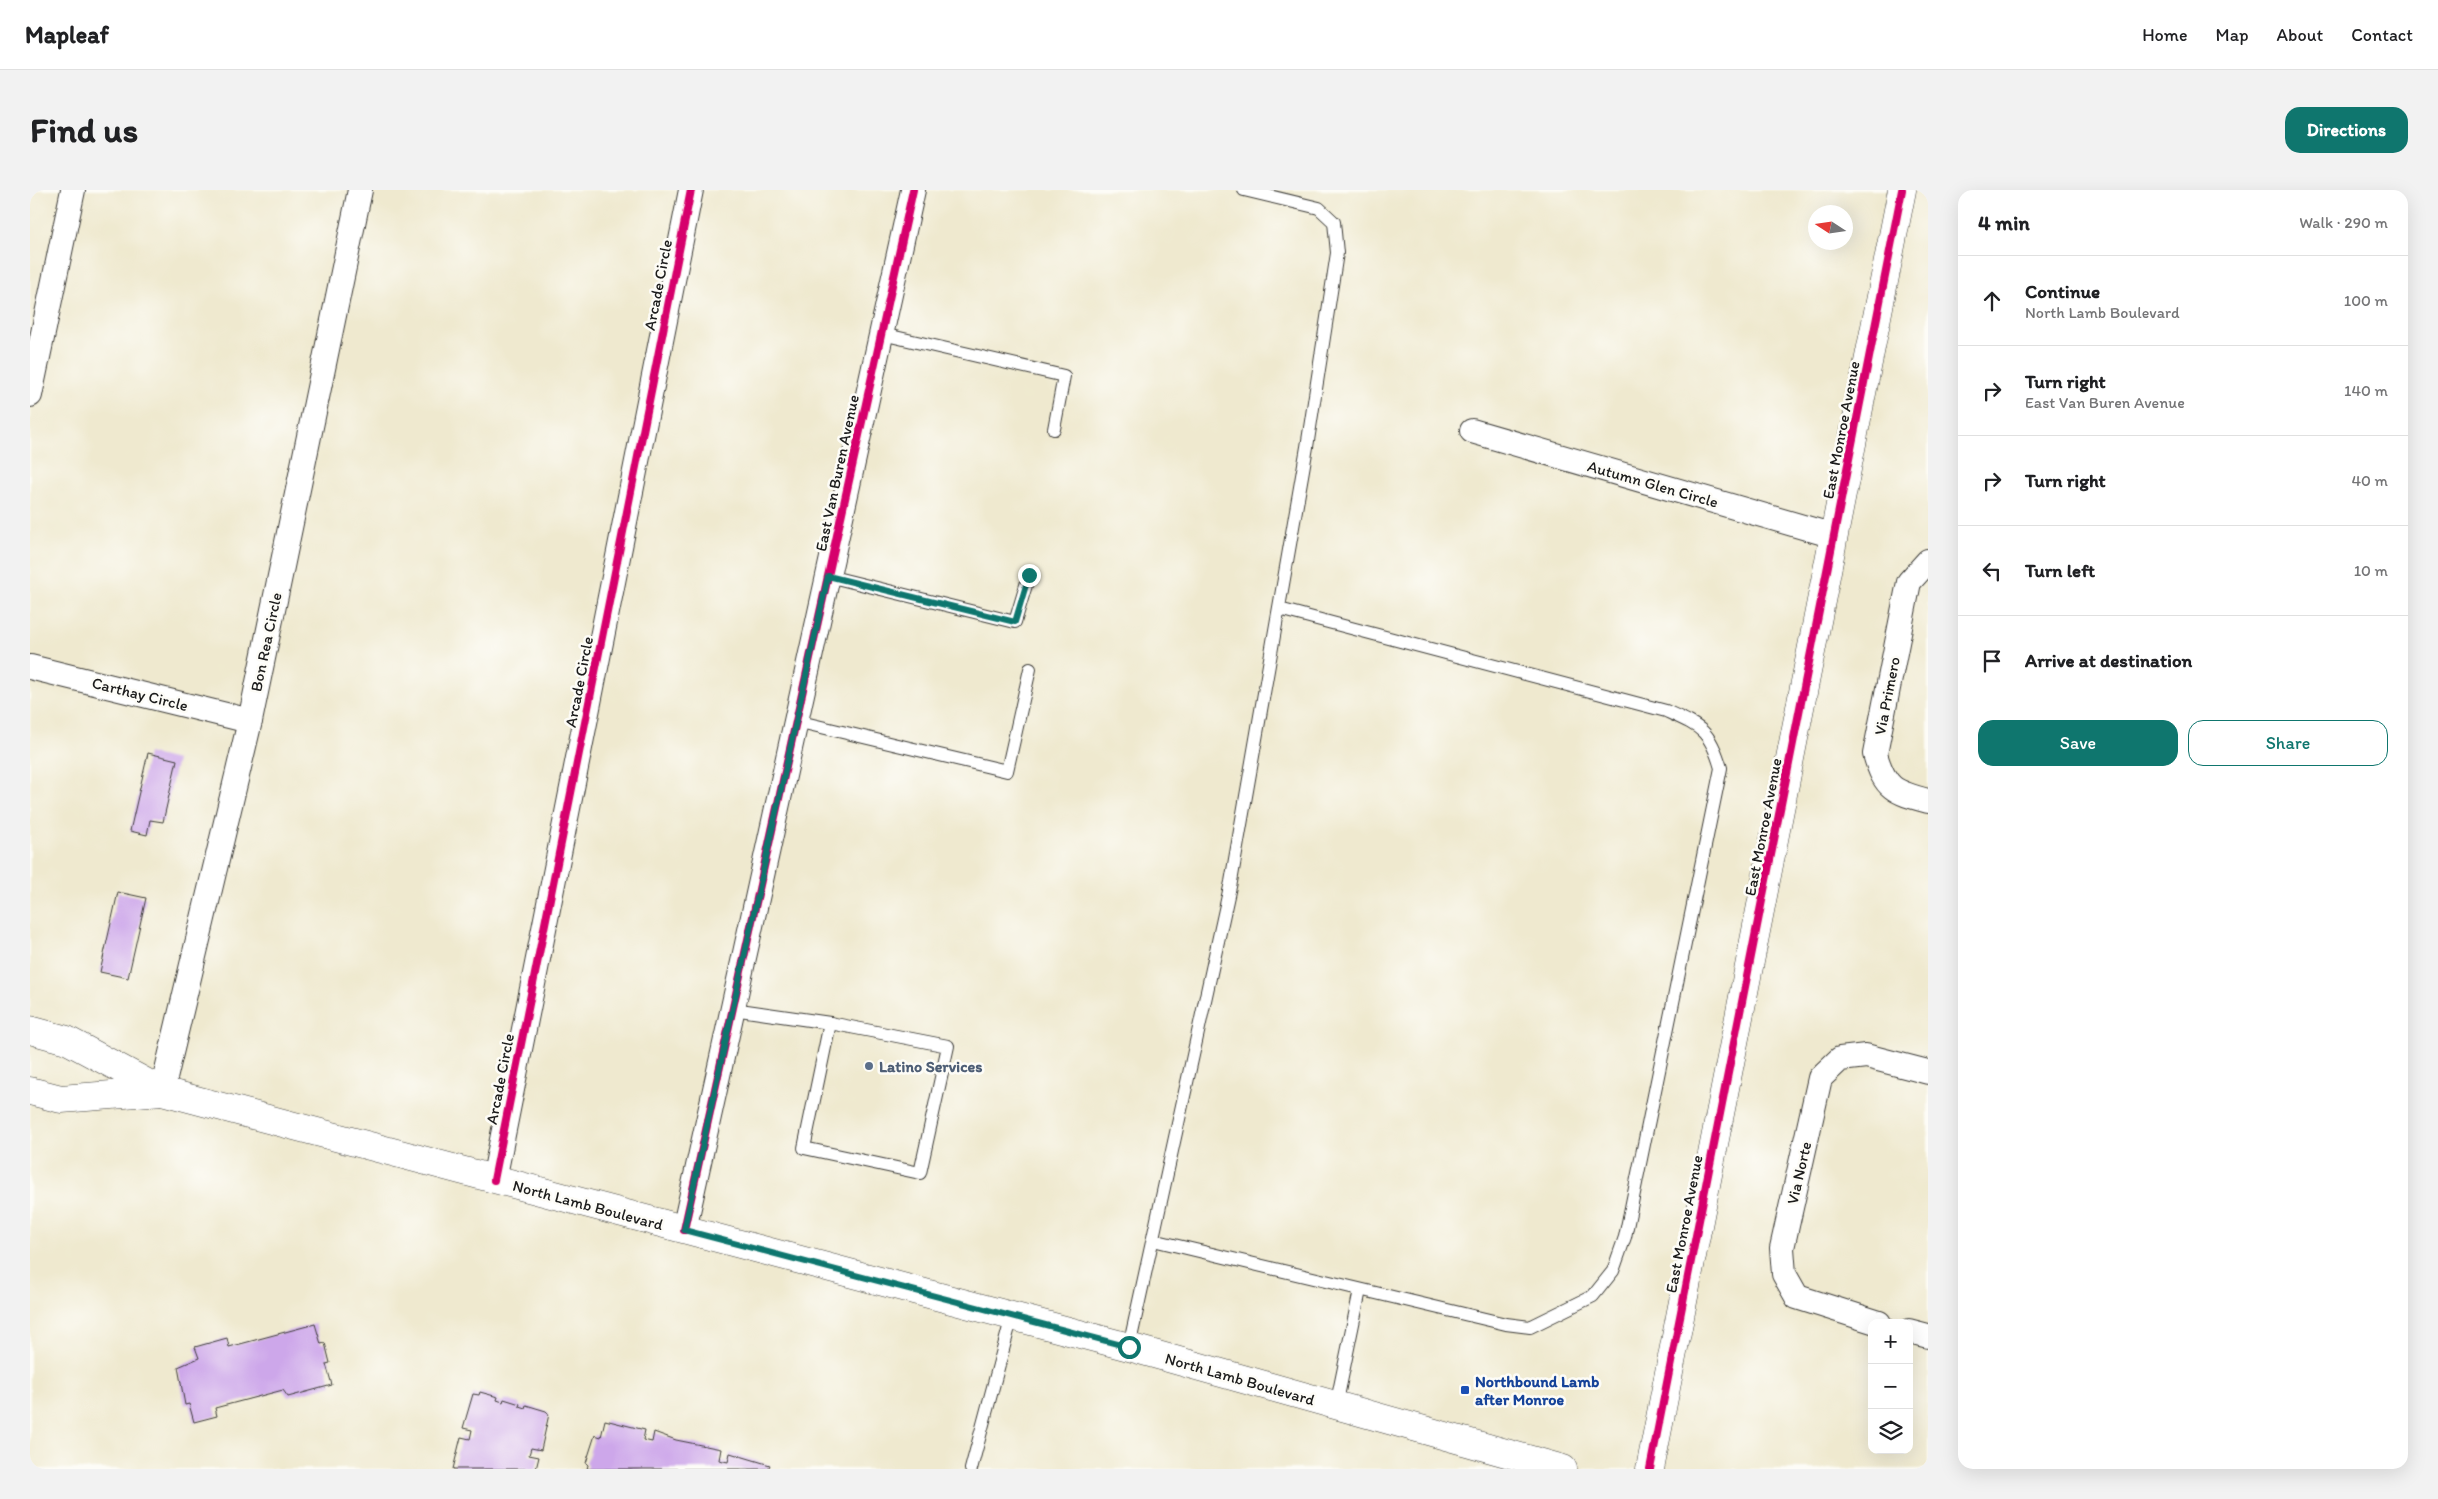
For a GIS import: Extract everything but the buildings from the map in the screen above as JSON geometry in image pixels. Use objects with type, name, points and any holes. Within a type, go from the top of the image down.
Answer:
[{"type":"main road","name":"East Monroe Avenue","points":[[1650,1469],[1902,190]]},
{"type":"main road","name":"North Lamb Boulevard","points":[[30,1030],[67,1040],[162,1091],[1129,1347],[1563,1469]]},
{"type":"main road","name":"North Lamb Boulevard","points":[[30,1091],[61,1099],[162,1091]]},
{"type":"street","points":[[30,395],[73,190]]},
{"type":"street","name":"Bon Rea Circle","points":[[162,1091],[250,721],[360,190]]},
{"type":"street","name":"Arcade Circle","points":[[494,1180],[691,190]]},
{"type":"street","name":"East Van Buren Avenue","points":[[684,1230],[913,190]]},
{"type":"street","name":"Autumn Glen Circle","points":[[1472,431],[1834,536]]},
{"type":"street","name":"Via Primero","points":[[1926,564],[1910,582],[1875,754],[1882,776],[1900,794],[1928,801]]},
{"type":"street","name":"Carthay Circle","points":[[30,667],[250,721]]},
{"type":"street","name":"Via Norte","points":[[1868,1320],[1797,1297],[1784,1274],[1782,1248],[1820,1078],[1840,1059],[1866,1056],[1928,1072]]},
{"type":"street","points":[[1913,1332],[1928,1336]]},
{"type":"lane","points":[[1129,1347],[1231,882],[1279,609],[1337,254],[1334,222],[1319,208],[1244,190]]},
{"type":"lane","points":[[882,334],[1064,376],[1054,429]]},
{"type":"lane","points":[[828,576],[1015,622],[1029,575]]},
{"type":"lane","points":[[1154,1240],[1488,1322],[1530,1327],[1593,1296],[1613,1270],[1624,1237],[1720,768],[1714,744],[1696,724],[1666,711],[1279,609]]},
{"type":"lane","points":[[796,721],[1007,770],[1030,668]]},
{"type":"lane","points":[[733,1009],[830,1022],[948,1046],[920,1173],[804,1148],[830,1022]]},
{"type":"lane","points":[[1336,1406],[1360,1290]]},
{"type":"lane","points":[[971,1469],[1012,1316]]},
{"type":"cycle path","points":[[494,1180],[691,190]]},
{"type":"cycle path","points":[[684,1230],[913,190]]},
{"type":"cycle path","points":[[1650,1469],[1902,190]]},
{"type":"place","name":"Latino Services","points":[[869,1066]]},
{"type":"place","name":"Northbound Lamb after Monroe","points":[[1465,1390]]},
{"type":"route","points":[[1029,575],[1015,622],[828,576],[684,1230],[1129,1347]]}]
